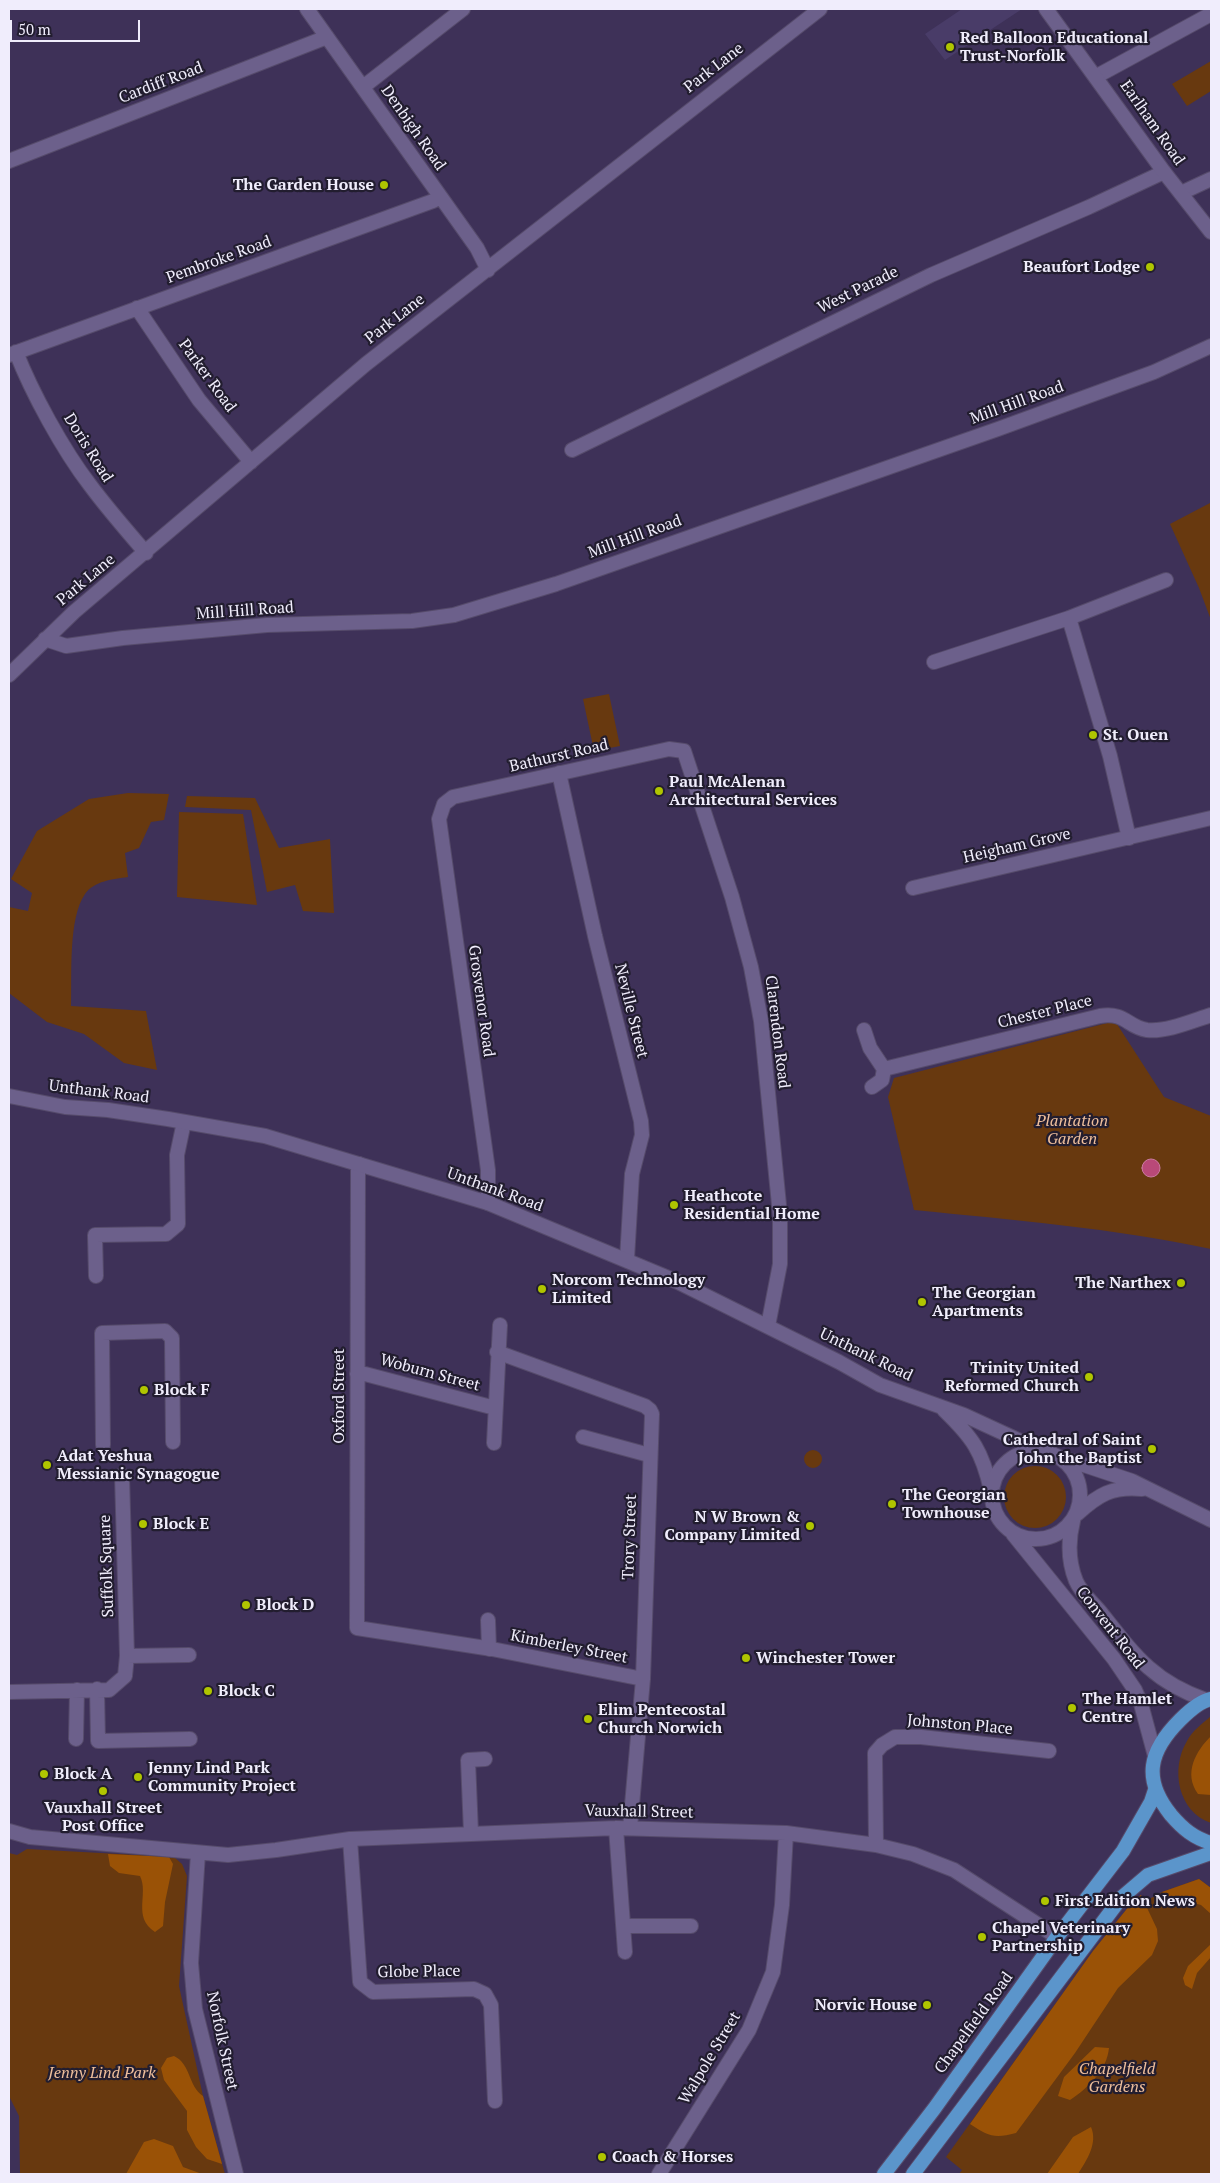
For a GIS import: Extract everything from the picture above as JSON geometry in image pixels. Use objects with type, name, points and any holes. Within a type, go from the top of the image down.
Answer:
[{"type":"main road","points":[[1209,1699],[1186,1714],[1164,1736],[1155,1756],[1152,1772],[1155,1790],[1183,1829],[1200,1840],[1211,1843]]},
{"type":"main road","name":"Chapelfield Road","points":[[884,2174],[934,2109],[1057,1938],[1123,1851],[1151,1802],[1155,1790]]},
{"type":"main road","points":[[913,2174],[1121,1898],[1148,1875],[1211,1853]]},
{"type":"street","name":"Denbigh Road","points":[[307,9],[477,248],[488,270]]},
{"type":"street","points":[[363,87],[463,9]]},
{"type":"street","name":"Park Lane","points":[[9,675],[74,612],[400,336],[488,270],[695,104],[820,9]]},
{"type":"street","name":"Earlham Road","points":[[1046,9],[1164,172],[1211,232]]},
{"type":"street","points":[[1096,76],[1211,14]]},
{"type":"street","name":"Cardiff Road","points":[[9,161],[327,37]]},
{"type":"street","name":"West Parade","points":[[572,450],[931,274],[1089,207],[1164,172]]},
{"type":"street","points":[[1181,193],[1211,179]]},
{"type":"street","name":"Pembroke Road","points":[[12,353],[433,202],[440,197]]},
{"type":"street","name":"Parker Road","points":[[137,308],[200,400],[251,462]]},
{"type":"street","name":"Mill Hill Road","points":[[45,639],[66,646],[123,638],[267,625],[412,622],[454,615],[556,584],[998,429],[1154,372],[1211,346]]},
{"type":"street","name":"Doris Road","points":[[12,353],[57,433],[89,484],[146,553]]},
{"type":"street","points":[[934,662],[1069,618],[1166,580]]},
{"type":"street","points":[[1069,618],[1110,756],[1129,838]]},
{"type":"street","name":"Bathurst Road","points":[[444,804],[453,796],[669,749],[684,751]]},
{"type":"street","name":"Clarendon Road","points":[[684,751],[732,897],[751,967],[761,1021],[780,1214],[780,1264],[768,1326]]},
{"type":"street","name":"Neville Street","points":[[560,773],[595,936],[641,1121],[642,1135],[632,1174],[627,1259]]},
{"type":"street","name":"Grosvenor Road","points":[[444,804],[438,819],[488,1170],[488,1203]]},
{"type":"street","name":"Heigham Grove","points":[[913,888],[1211,818]]},
{"type":"street","name":"Chester Place","points":[[884,1069],[1100,1016],[1114,1014],[1146,1030],[1162,1029],[1211,1015]]},
{"type":"street","points":[[864,1030],[870,1048],[884,1069],[882,1080],[872,1087]]},
{"type":"street","name":"Unthank Road","points":[[9,1096],[65,1107],[108,1110],[265,1136],[488,1203],[627,1259],[768,1326],[880,1385],[940,1406],[1012,1435],[1042,1451]]},
{"type":"street","points":[[96,1276],[95,1235],[166,1234],[178,1224],[177,1155],[184,1122]]},
{"type":"street","name":"Oxford Street","points":[[357,1628],[359,1164]]},
{"type":"street","points":[[494,1443],[497,1352],[500,1325]]},
{"type":"street","points":[[103,1445],[102,1333],[165,1331],[170,1334],[172,1338],[173,1442]]},
{"type":"street","name":"Trory Street","points":[[497,1352],[645,1406],[652,1414],[649,1455],[643,1680],[630,1828]]},
{"type":"street","name":"Woburn Street","points":[[357,1374],[365,1374],[495,1408]]},
{"type":"street","name":"Unthank Road","points":[[940,1406],[969,1435],[982,1458],[992,1490]]},
{"type":"street","points":[[584,1437],[649,1455]]},
{"type":"street","points":[[1150,1490],[1128,1488],[1110,1490],[1087,1505],[1065,1529],[1049,1538],[1032,1539],[1013,1533],[999,1520],[993,1506],[992,1490],[998,1471],[1008,1460],[1030,1450],[1042,1451],[1117,1475],[1150,1490],[1211,1520]]},
{"type":"street","points":[[1060,1457],[1068,1463],[1075,1474],[1080,1488],[1081,1498],[1074,1518]]},
{"type":"street","name":"Suffolk Square","points":[[9,1692],[109,1690],[125,1676],[127,1656],[122,1475]]},
{"type":"street","name":"Convent Road","points":[[1074,1518],[1070,1535],[1070,1553],[1077,1583],[1145,1666],[1170,1685],[1209,1699]]},
{"type":"street","name":"Convent Road","points":[[1013,1533],[1114,1660],[1135,1690],[1141,1704],[1155,1756]]},
{"type":"street","name":"Kimberley Street","points":[[488,1620],[489,1649]]},
{"type":"street","name":"Kimberley Street","points":[[357,1628],[489,1649],[643,1680]]},
{"type":"street","points":[[127,1656],[188,1655]]},
{"type":"street","points":[[97,1689],[98,1741],[190,1739]]},
{"type":"street","points":[[76,1739],[77,1690]]},
{"type":"street","name":"Johnston Place","points":[[876,1844],[875,1753],[888,1740],[895,1737],[921,1737],[1049,1751]]},
{"type":"street","points":[[471,1833],[468,1760],[485,1759]]},
{"type":"street","points":[[616,1828],[625,1952]]},
{"type":"street","name":"Vauxhall Street","points":[[9,1830],[30,1837],[198,1853],[228,1854],[276,1850],[350,1839],[471,1833],[630,1828],[786,1833],[876,1844],[913,1854],[954,1870],[1057,1938]]},
{"type":"street","name":"Walpole Street","points":[[659,2174],[749,2030],[773,1972],[782,1905],[786,1833]]},
{"type":"street","name":"Globe Place","points":[[350,1839],[360,1982],[373,1992],[474,1989],[485,1994],[490,2006],[495,2101]]},
{"type":"street","name":"Norfolk Street","points":[[198,1853],[191,1963],[195,2009],[236,2174]]},
{"type":"street","points":[[624,1926],[691,1926]]},
{"type":"shaded area","name":"Red Balloon Educational Trust-Norfolk","points":[[962,9],[1022,9],[945,60],[925,34]]},
{"type":"shaded area","points":[[1147,1159],[1155,1159],[1160,1164],[1158,1175],[1147,1177],[1142,1172],[1142,1164]]},
{"type":"shaded area","points":[[1211,1736],[1211,1795],[1198,1794],[1192,1778],[1193,1763],[1196,1755]]},
{"type":"shaded area","points":[[108,1854],[169,1857],[173,1864],[165,1902],[163,1926],[155,1932],[144,1919],[142,1905],[143,1890],[140,1876],[119,1873],[110,1866]]},
{"type":"shaded area","points":[[1199,1879],[1211,1888],[1211,1914],[1201,1905],[1169,1897],[1162,1892]]},
{"type":"shaded area","points":[[1141,1895],[1157,1929],[1158,1941],[1152,1955],[1118,1988],[1075,2053],[1016,2133],[997,2136],[982,2131],[970,2124],[1093,1951],[1134,1900]]},
{"type":"shaded area","points":[[1211,1944],[1211,1957],[1197,1973],[1192,1989],[1185,1985],[1183,1978],[1188,1966]]},
{"type":"shaded area","points":[[1095,2047],[1109,2048],[1105,2064],[1096,2078],[1070,2100],[1058,2096],[1064,2077]]},
{"type":"shaded area","points":[[174,2056],[184,2064],[195,2087],[203,2096],[222,2164],[207,2159],[196,2147],[187,2130],[187,2111],[164,2080],[161,2068],[167,2058]]},
{"type":"shaded area","points":[[1091,2127],[1093,2133],[1092,2145],[1088,2157],[1078,2174],[1047,2174],[1073,2137]]},
{"type":"shaded area","points":[[154,2139],[173,2146],[183,2167],[202,2174],[126,2174],[144,2142]]},
{"type":"green space","points":[[1211,61],[1211,91],[1187,106],[1172,84]]},
{"type":"green space","points":[[1210,503],[1211,620],[1199,588],[1170,524]]},
{"type":"green space","points":[[609,694],[620,746],[594,751],[583,699]]},
{"type":"green space","points":[[128,793],[169,794],[164,820],[151,822],[139,848],[125,853],[128,877],[104,881],[93,886],[85,894],[80,904],[73,932],[71,1006],[146,1011],[157,1070],[124,1063],[84,1034],[47,1022],[9,993],[9,907],[28,911],[32,893],[11,879],[37,831],[89,799]]},
{"type":"green space","points":[[187,796],[255,798],[279,848],[330,839],[334,913],[303,911],[295,885],[267,892],[251,810],[185,807]]},
{"type":"green space","points":[[179,812],[243,814],[257,905],[177,897]]},
{"type":"green space","name":"Plantation Garden","points":[[1115,1021],[1164,1097],[1211,1116],[1211,1249],[1100,1230],[914,1210],[888,1097],[894,1078]]},
{"type":"green space","points":[[809,1450],[817,1450],[822,1455],[820,1466],[809,1468],[804,1463],[804,1455]]},
{"type":"green space","points":[[1035,1466],[1047,1469],[1057,1475],[1063,1485],[1066,1497],[1063,1509],[1057,1519],[1047,1525],[1035,1528],[1023,1525],[1013,1519],[1007,1509],[1004,1497],[1007,1485],[1013,1475],[1023,1469]]},
{"type":"green space","points":[[1211,1716],[1211,1823],[1200,1817],[1184,1800],[1178,1776],[1182,1752],[1189,1737]]},
{"type":"green space","name":"Jenny Lind Park","points":[[27,1849],[174,1857],[182,1864],[187,1876],[179,1986],[203,2096],[225,2174],[20,2174],[19,2116],[9,2096],[9,1853],[17,1855]]},
{"type":"green space","name":"Chapelfield Gardens","points":[[1199,1879],[1211,1888],[1211,2174],[959,2174],[962,2170],[946,2157],[1093,1951],[1134,1900],[1141,1895],[1144,1902],[1162,1892]]},
{"type":"place","name":"Red Balloon Educational Trust-Norfolk","points":[[950,47]]},
{"type":"place","name":"The Garden House","points":[[384,185]]},
{"type":"place","name":"Beaufort Lodge","points":[[1150,267]]},
{"type":"place","name":"St. Ouen","points":[[1093,735]]},
{"type":"place","name":"Paul McAlenan Architectural Services","points":[[659,791]]},
{"type":"place","name":"Heathcote Residential Home","points":[[674,1205]]},
{"type":"place","name":"The Narthex","points":[[1181,1283]]},
{"type":"place","name":"Norcom Technology Limited","points":[[542,1289]]},
{"type":"place","name":"The Georgian Apartments","points":[[922,1302]]},
{"type":"place","name":"Trinity United Reformed Church","points":[[1089,1377]]},
{"type":"place","name":"Block F","points":[[144,1390]]},
{"type":"place","name":"Cathedral of Saint John the Baptist","points":[[1152,1449]]},
{"type":"place","name":"Adat Yeshua Messianic Synagogue","points":[[47,1465]]},
{"type":"place","name":"The Georgian Townhouse","points":[[892,1504]]},
{"type":"place","name":"Block E","points":[[143,1524]]},
{"type":"place","name":"N W Brown & Company Limited","points":[[810,1526]]},
{"type":"place","name":"Block D","points":[[246,1605]]},
{"type":"place","name":"Winchester Tower","points":[[746,1658]]},
{"type":"place","name":"Block C","points":[[208,1691]]},
{"type":"place","name":"The Hamlet Centre","points":[[1072,1708]]},
{"type":"place","name":"Elim Pentecostal Church Norwich","points":[[588,1719]]},
{"type":"place","name":"Block A","points":[[44,1774]]},
{"type":"place","name":"Jenny Lind Park Community Project","points":[[138,1777]]},
{"type":"place","name":"Vauxhall Street Post Office","points":[[103,1791]]},
{"type":"place","name":"First Edition News","points":[[1045,1901]]},
{"type":"place","name":"Chapel Veterinary Partnership","points":[[982,1937]]},
{"type":"place","name":"Norvic House","points":[[927,2005]]},
{"type":"place","name":"Coach & Horses","points":[[602,2157]]}]
